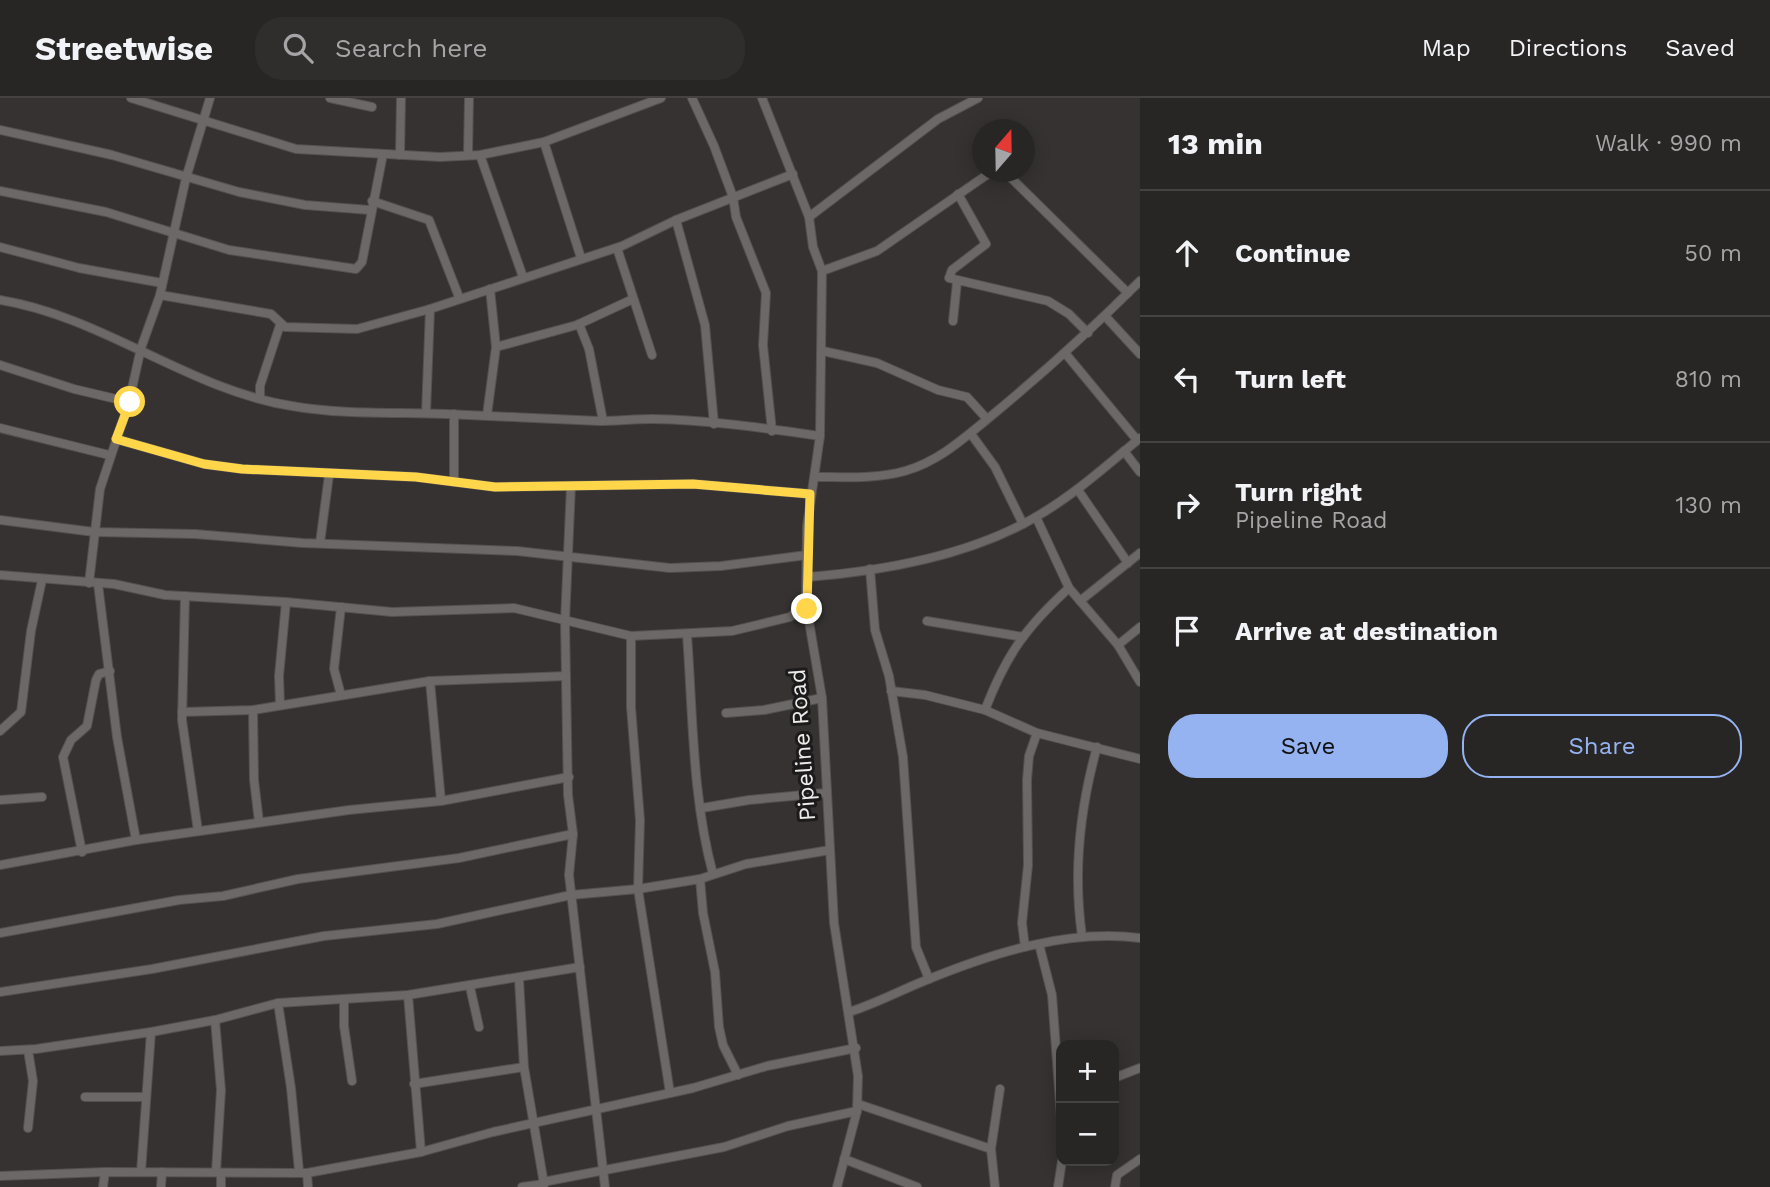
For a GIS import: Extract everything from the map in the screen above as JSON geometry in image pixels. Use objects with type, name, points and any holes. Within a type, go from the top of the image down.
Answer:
[{"type":"street","points":[[131,98],[296,149],[400,156],[480,155],[544,142],[661,98]]},
{"type":"street","points":[[136,840],[117,737],[110,671],[93,584],[94,532],[100,489],[109,455],[130,402],[141,348],[160,295],[186,178],[210,98]]},
{"type":"street","points":[[330,98],[372,107]]},
{"type":"street","points":[[400,156],[401,98]]},
{"type":"street","points":[[468,154],[469,98]]},
{"type":"street","points":[[692,98],[733,197],[736,217],[767,302],[763,345],[772,431]]},
{"type":"street","name":"Pipeline Road","points":[[762,98],[809,217],[813,247],[822,271],[820,436],[810,494],[806,604],[822,698],[834,923],[856,1048],[857,1107],[837,1187]]},
{"type":"street","points":[[952,98],[960,108]]},
{"type":"street","points":[[809,217],[939,119],[978,98]]},
{"type":"street","points":[[0,130],[112,155],[186,178],[296,204],[371,205],[429,220],[459,298]]},
{"type":"street","points":[[544,142],[581,258]]},
{"type":"street","points":[[0,191],[106,212],[229,250],[356,270],[362,262],[383,154]]},
{"type":"street","points":[[480,155],[523,277]]},
{"type":"street","points":[[160,295],[271,314],[280,325],[345,330],[430,309],[617,248],[676,220],[793,174]]},
{"type":"street","points":[[822,271],[877,251],[976,182]]},
{"type":"street","points":[[1016,182],[1128,293]]},
{"type":"street","points":[[958,194],[986,244],[948,274],[957,282],[1024,293],[1048,301],[1069,314],[1088,333]]},
{"type":"street","points":[[676,220],[705,325],[714,424]]},
{"type":"street","points":[[0,247],[79,268],[162,284]]},
{"type":"street","points":[[617,248],[652,355]]},
{"type":"street","points":[[815,477],[860,477],[904,471],[935,459],[971,434],[1065,353],[1140,281]]},
{"type":"street","points":[[953,321],[957,282]]},
{"type":"street","points":[[487,415],[496,347],[490,289]]},
{"type":"street","points":[[496,347],[579,324],[633,299]]},
{"type":"street","points":[[0,300],[51,312],[141,348],[194,376],[260,399],[293,407],[603,421],[652,419],[820,436]]},
{"type":"street","points":[[426,413],[430,309]]},
{"type":"street","points":[[1105,316],[1140,354]]},
{"type":"street","points":[[579,324],[589,349],[603,421]]},
{"type":"street","points":[[260,399],[260,386],[280,325]]},
{"type":"street","points":[[823,351],[877,363],[938,390],[967,397],[987,419]]},
{"type":"street","points":[[808,577],[870,569],[950,551],[1023,524],[1078,490],[1138,439],[1065,353]]},
{"type":"street","points":[[0,365],[74,389],[130,402]]},
{"type":"street","points":[[454,414],[454,482]]},
{"type":"street","points":[[0,428],[109,455]]},
{"type":"street","points":[[971,434],[995,467],[1023,524]]},
{"type":"street","points":[[116,439],[204,464],[330,475],[495,487],[693,484],[810,494]]},
{"type":"street","points":[[1124,451],[1140,472]]},
{"type":"street","points":[[320,543],[330,475]]},
{"type":"street","points":[[571,486],[565,621],[573,834],[570,857],[571,895],[605,1187]]},
{"type":"street","points":[[1078,490],[1128,563]]},
{"type":"street","points":[[1036,517],[1069,588],[1118,645],[1140,682]]},
{"type":"street","points":[[0,520],[94,532],[195,534],[570,555],[670,568],[721,566],[807,555]]},
{"type":"street","points":[[1080,601],[1140,553]]},
{"type":"street","points":[[870,569],[875,630],[891,691],[903,757],[916,947],[929,979]]},
{"type":"street","points":[[0,575],[185,596],[410,613],[514,608],[632,636],[732,631],[790,617],[806,604]]},
{"type":"street","points":[[0,731],[21,712],[31,631],[42,580]]},
{"type":"street","points":[[985,710],[1002,667],[1035,619],[1069,588]]},
{"type":"street","points":[[185,596],[182,712],[198,831]]},
{"type":"street","points":[[280,705],[279,676],[286,602]]},
{"type":"street","points":[[341,607],[334,669],[341,695]]},
{"type":"street","points":[[928,621],[1023,637]]},
{"type":"street","points":[[1118,645],[1140,627]]},
{"type":"street","points":[[687,635],[694,747],[704,841],[713,874]]},
{"type":"street","points":[[632,636],[631,707],[640,820],[638,889],[670,1093]]},
{"type":"street","points":[[82,852],[63,757],[71,740],[87,726],[99,674],[110,671]]},
{"type":"street","points":[[182,712],[253,710],[430,681],[566,677]]},
{"type":"street","points":[[430,681],[441,801]]},
{"type":"street","points":[[891,691],[925,695],[985,710],[1037,733],[1140,759]]},
{"type":"street","points":[[726,713],[764,710],[822,698]]},
{"type":"street","points":[[253,710],[254,780],[259,822]]},
{"type":"street","points":[[1025,947],[1022,923],[1028,865],[1027,780],[1029,757],[1037,733]]},
{"type":"street","points":[[1082,936],[1079,911],[1082,823],[1087,785],[1097,747]]},
{"type":"street","points":[[0,866],[136,840],[259,822],[441,801],[569,777]]},
{"type":"street","points":[[702,808],[749,800],[825,793]]},
{"type":"street","points":[[0,800],[42,797]]},
{"type":"street","points":[[0,933],[149,908],[179,900],[223,896],[298,879],[459,858],[573,834]]},
{"type":"street","points":[[0,992],[139,971],[324,936],[437,924],[571,895],[638,889],[700,879],[746,864],[830,850]]},
{"type":"street","points":[[700,879],[703,913],[715,972],[719,1027],[723,1045],[738,1075]]},
{"type":"street","points":[[849,1012],[929,979],[1025,947],[1082,936],[1140,938]]},
{"type":"street","points":[[1039,944],[1052,995],[1060,1103]]},
{"type":"street","points":[[0,1051],[150,1032],[215,1020],[278,1003],[408,995],[580,967]]},
{"type":"street","points":[[519,979],[524,1067],[536,1123],[543,1184]]},
{"type":"street","points":[[470,987],[479,1027]]},
{"type":"street","points":[[408,995],[421,1152]]},
{"type":"street","points":[[344,1001],[344,1026],[352,1081]]},
{"type":"street","points":[[278,1003],[303,1172],[308,1187]]},
{"type":"street","points":[[215,1020],[221,1090],[221,1187]]},
{"type":"street","points":[[141,1172],[150,1032]]},
{"type":"street","points":[[0,1175],[303,1172],[421,1152],[595,1108],[670,1093],[856,1048]]},
{"type":"street","points":[[28,1049],[33,1081],[28,1128]]},
{"type":"street","points":[[414,1084],[524,1067]]},
{"type":"street","points":[[1119,1076],[1140,1068]]},
{"type":"street","points":[[995,1187],[991,1149],[999,1089]]},
{"type":"street","points":[[85,1097],[145,1097]]},
{"type":"street","points":[[522,1187],[601,1168],[724,1147],[775,1129],[857,1107],[991,1149]]},
{"type":"street","points":[[844,1159],[917,1187]]},
{"type":"street","points":[[1115,1187],[1117,1175],[1140,1159]]},
{"type":"street","points":[[1058,1187],[1061,1166]]},
{"type":"street","points":[[103,1187],[105,1172]]},
{"type":"street","points":[[161,1187],[162,1172]]},
{"type":"street","points":[[44,1187],[46,1175]]},
{"type":"route","points":[[130,402],[116,439],[204,464],[330,475],[416,477],[495,487],[693,484],[810,494],[807,527],[807,609]]}]
